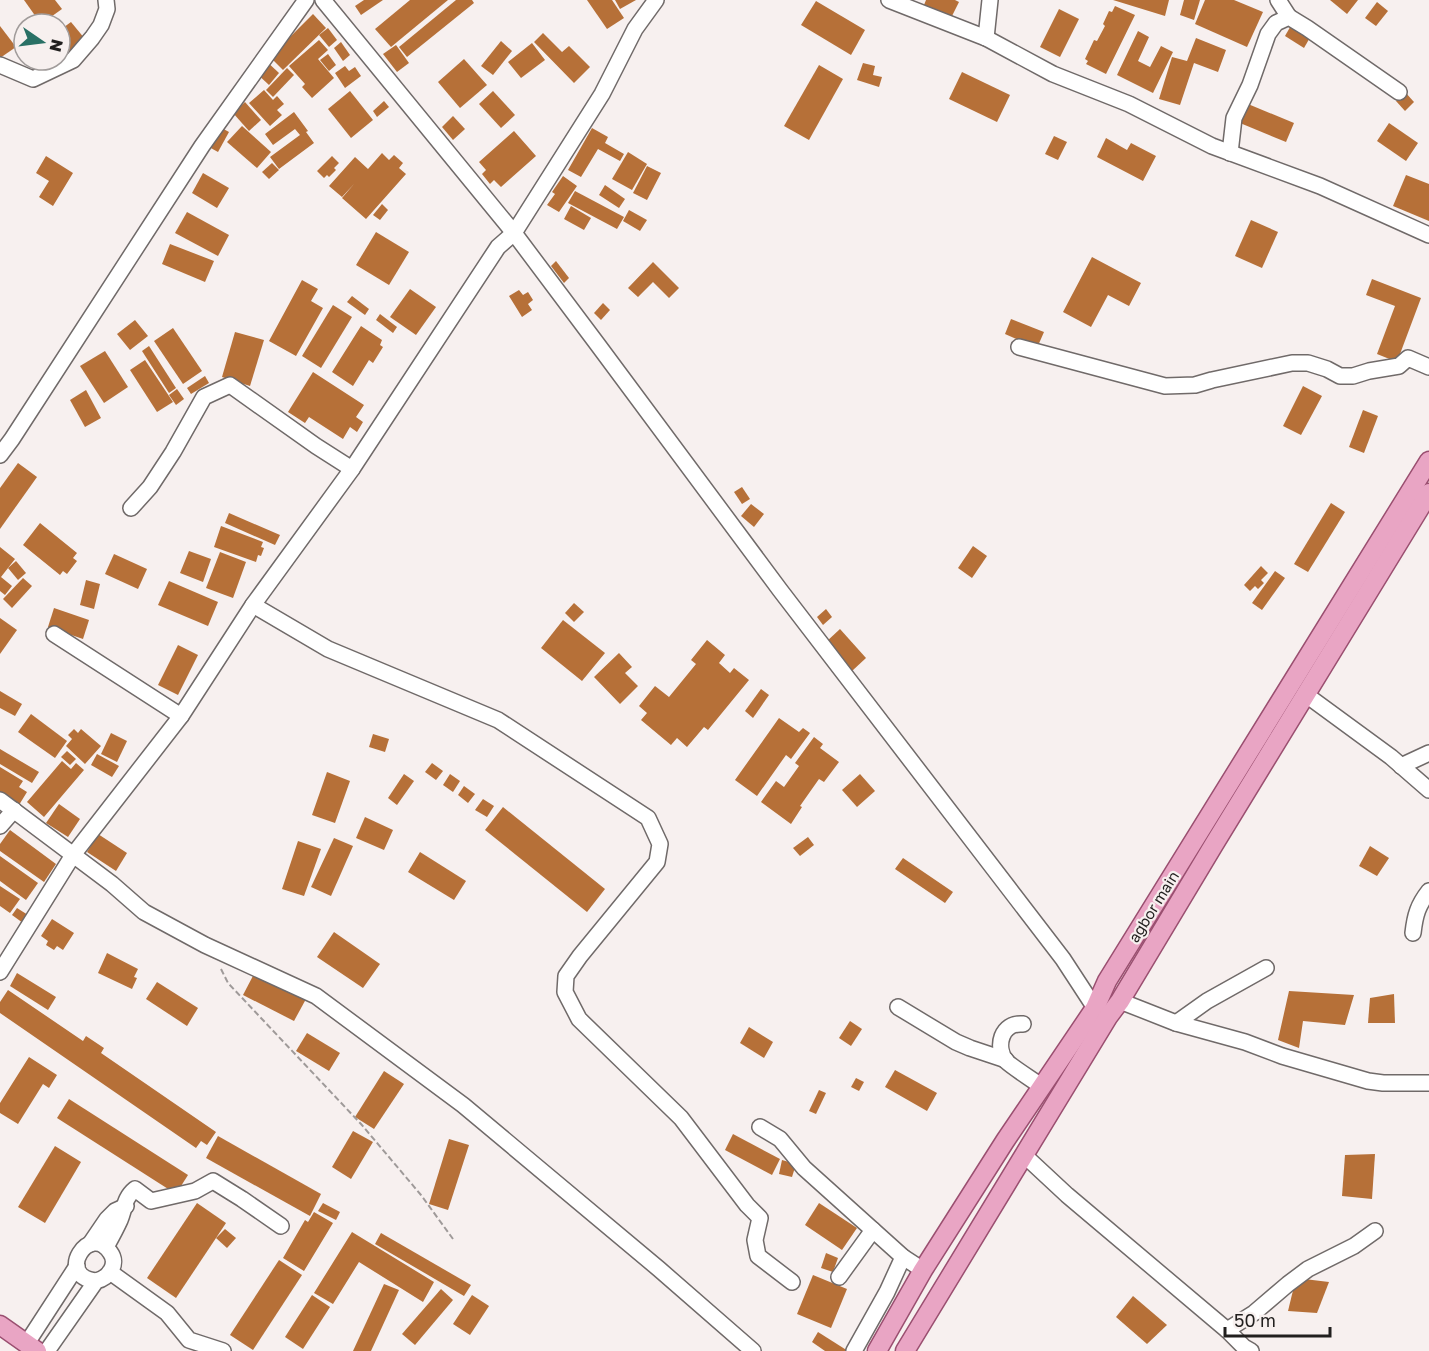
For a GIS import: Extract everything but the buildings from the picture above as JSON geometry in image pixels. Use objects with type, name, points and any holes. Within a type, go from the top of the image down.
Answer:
[{"type":"main road","name":"agbor main","points":[[905,1351],[1108,1017],[1120,1001],[1205,841],[1429,461]]},
{"type":"main road","name":"agbor main","points":[[877,1351],[923,1270],[1041,1086],[1095,1008],[1107,981],[1305,694],[1429,493]]},
{"type":"main road","points":[[0,1325],[32,1347]]},
{"type":"street","points":[[0,65],[33,79],[73,60],[101,25],[107,9],[106,0]]},
{"type":"street","points":[[0,455],[202,146],[306,0]]},
{"type":"street","points":[[323,0],[514,233],[780,590],[1063,959],[1095,1008]]},
{"type":"street","points":[[0,972],[73,855],[181,716],[253,605],[352,469],[498,247],[514,233],[602,94],[635,28],[656,0]]},
{"type":"street","points":[[889,0],[986,38],[1053,74],[1129,104],[1212,146],[1320,186],[1429,235]]},
{"type":"street","points":[[986,38],[990,0]]},
{"type":"street","points":[[1278,0],[1289,17],[1399,92]]},
{"type":"street","points":[[1230,153],[1234,118],[1250,85],[1268,34],[1276,23],[1289,17]]},
{"type":"street","points":[[1019,347],[1165,386],[1195,385],[1292,363],[1308,363],[1340,376],[1353,376],[1399,366],[1408,358],[1429,367]]},
{"type":"street","points":[[131,508],[150,487],[204,397],[230,385],[316,447],[352,469]]},
{"type":"street","points":[[253,605],[328,649],[498,720],[648,818],[660,844],[657,862],[575,963],[566,976],[565,992],[579,1019],[681,1118],[760,1218],[755,1240],[758,1256],[792,1282]]},
{"type":"street","points":[[54,634],[181,716]]},
{"type":"street","points":[[1305,694],[1391,757],[1429,790]]},
{"type":"street","points":[[1401,766],[1429,753]]},
{"type":"street","points":[[0,800],[112,884],[144,912],[204,945],[316,996],[463,1105],[753,1351]]},
{"type":"street","points":[[0,826],[14,810]]},
{"type":"street","points":[[1413,933],[1420,902],[1429,891]]},
{"type":"street","points":[[1176,1023],[1207,1001],[1266,968]]},
{"type":"street","points":[[1120,1001],[1176,1023],[1368,1081],[1429,1083]]},
{"type":"street","points":[[898,1007],[956,1042],[1006,1060],[1041,1086]]},
{"type":"street","points":[[1006,1060],[1001,1048],[1003,1033],[1016,1023],[1023,1024]]},
{"type":"street","points":[[760,1127],[780,1139],[804,1168],[903,1257],[923,1270]]},
{"type":"street","points":[[1024,1155],[1067,1195],[1251,1351]]},
{"type":"street","points":[[106,1247],[126,1206],[125,1202],[135,1189],[152,1202],[195,1191],[213,1182],[281,1226]]},
{"type":"street","points":[[96,1281],[89,1280],[79,1272],[76,1261],[80,1250],[90,1244],[115,1210],[126,1206]]},
{"type":"street","points":[[838,1277],[873,1230]]},
{"type":"street","points":[[1227,1330],[1254,1313],[1308,1269],[1354,1246],[1375,1231]]},
{"type":"street","points":[[47,1351],[96,1281],[110,1272],[113,1262],[110,1251],[101,1244],[90,1244]]},
{"type":"street","points":[[854,1351],[887,1292],[903,1257]]},
{"type":"street","points":[[32,1347],[77,1266]]},
{"type":"street","points":[[110,1272],[167,1313],[189,1340],[223,1351]]},
{"type":"path","points":[[216,966],[222,970],[228,983],[288,1049],[361,1125],[420,1195],[453,1239]]}]
